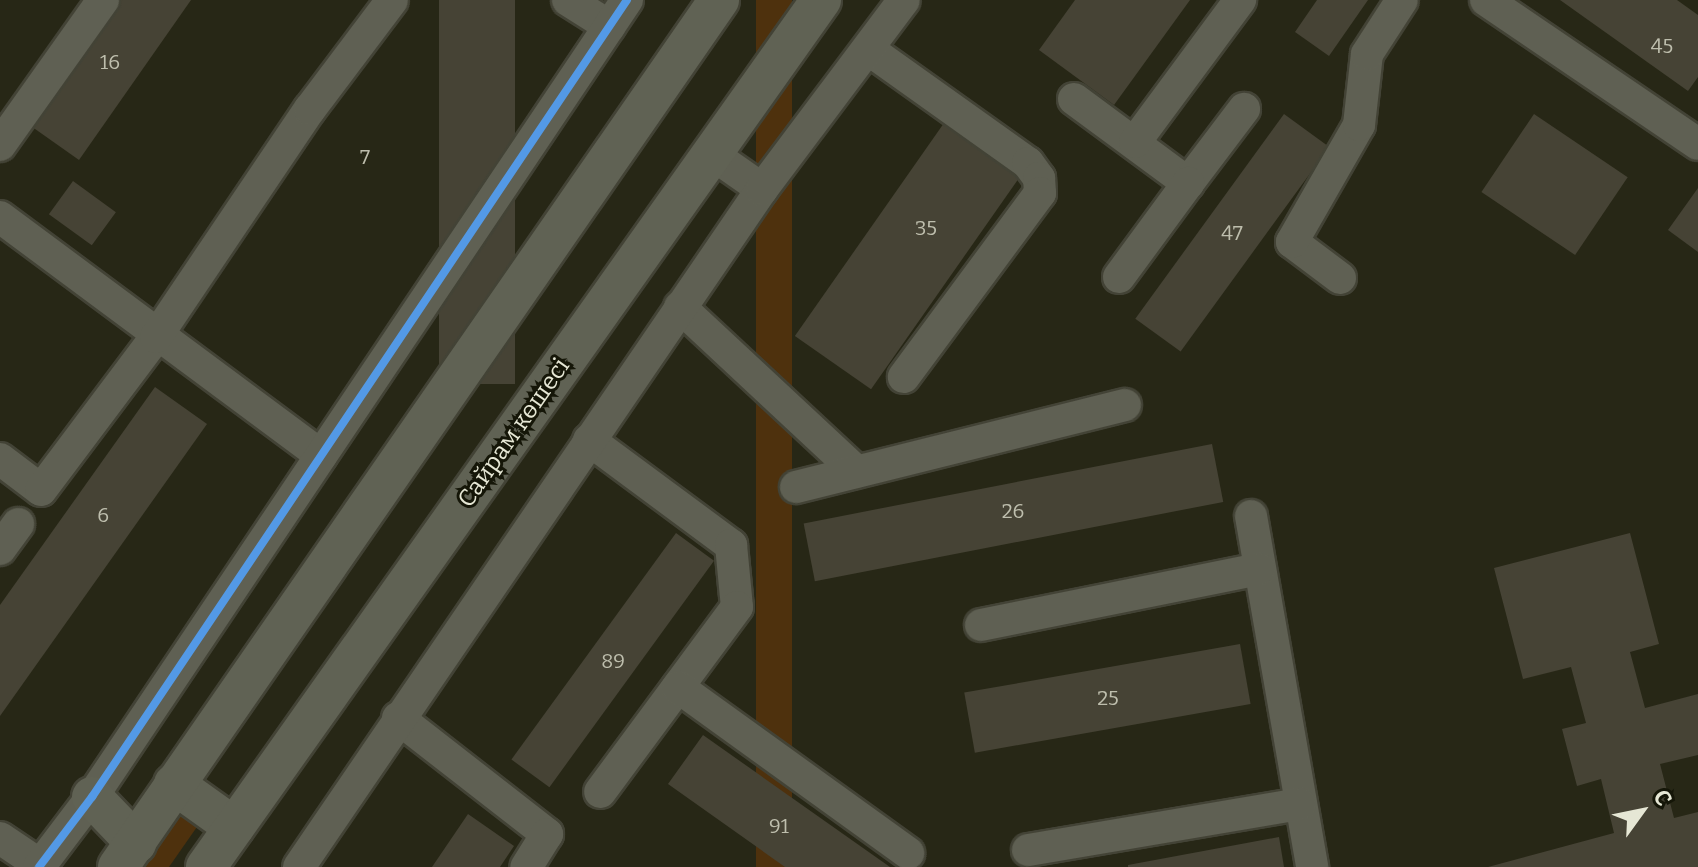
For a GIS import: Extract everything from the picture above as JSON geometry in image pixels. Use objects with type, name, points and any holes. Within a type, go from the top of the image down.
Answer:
[{"type":"main road","points":[[92,797],[127,855],[719,0]]},
{"type":"main road","name":"Сайрам көшесі","points":[[206,867],[821,0]]},
{"type":"main road","points":[[174,784],[234,827]]},
{"type":"street","points":[[0,145],[103,0]]},
{"type":"street","points":[[0,459],[41,490],[156,337],[310,109],[392,0]]},
{"type":"street","points":[[0,838],[40,866],[92,797],[618,13],[568,0]]},
{"type":"street","points":[[299,867],[762,189],[904,0]]},
{"type":"street","points":[[1135,142],[1240,0]]},
{"type":"street","points":[[1340,278],[1292,242],[1359,125],[1367,54],[1402,0]]},
{"type":"street","points":[[1486,0],[1698,144]]},
{"type":"street","points":[[868,49],[1028,163],[1039,178],[1040,193],[904,377]]},
{"type":"street","points":[[1074,99],[1188,183]]},
{"type":"street","points":[[1119,277],[1244,109]]},
{"type":"street","points":[[712,154],[762,189]]},
{"type":"street","points":[[0,217],[156,337],[321,455]]},
{"type":"street","points":[[680,307],[856,471]]},
{"type":"street","points":[[796,487],[1125,405]]},
{"type":"street","points":[[589,440],[731,545],[737,607],[600,792]]},
{"type":"street","points":[[1251,516],[1312,867]]},
{"type":"street","points":[[981,625],[1259,569]]},
{"type":"street","points":[[678,687],[908,853]]},
{"type":"street","points":[[398,718],[547,834],[528,866]]},
{"type":"street","points":[[1028,850],[1300,804]]},
{"type":"shaded area","points":[[756,0],[792,0],[792,867],[756,867]]},
{"type":"shaded area","points":[[176,809],[199,824],[169,867],[135,867]]},
{"type":"building","points":[[115,0],[191,0],[79,160],[28,124]]},
{"type":"building","points":[[439,0],[515,0],[515,384],[439,384]]},
{"type":"building","points":[[1075,0],[1190,0],[1114,105],[1039,50]]},
{"type":"building","points":[[1317,0],[1368,0],[1329,56],[1295,32]]},
{"type":"building","points":[[1560,0],[1677,0],[1698,15],[1698,77],[1688,91]]},
{"type":"building","points":[[1284,114],[1329,147],[1181,352],[1135,319]]},
{"type":"building","points":[[1534,114],[1628,177],[1575,255],[1481,192]]},
{"type":"building","points":[[944,123],[1020,176],[871,389],[795,336]]},
{"type":"building","points":[[73,181],[116,212],[92,245],[49,214]]},
{"type":"building","points":[[1698,188],[1698,252],[1668,230]]},
{"type":"building","points":[[155,387],[207,424],[0,716],[0,605]]},
{"type":"building","points":[[1212,444],[1223,502],[815,581],[804,523]]},
{"type":"building","points":[[676,533],[714,561],[549,787],[511,760]]},
{"type":"building","points":[[1630,533],[1659,644],[1630,652],[1645,708],[1698,694],[1698,755],[1660,764],[1674,818],[1698,812],[1698,867],[1488,867],[1614,833],[1601,779],[1577,786],[1562,729],[1586,723],[1571,667],[1523,679],[1494,568]]},
{"type":"building","points":[[1240,644],[1251,704],[975,753],[964,693]]},
{"type":"building","points":[[703,735],[890,867],[785,867],[668,784]]},
{"type":"building","points":[[468,814],[514,846],[500,867],[432,867]]},
{"type":"building","points":[[1279,837],[1284,867],[1128,867],[1128,865]]},
{"type":"cycle path","points":[[39,867],[92,797],[627,0]]}]
